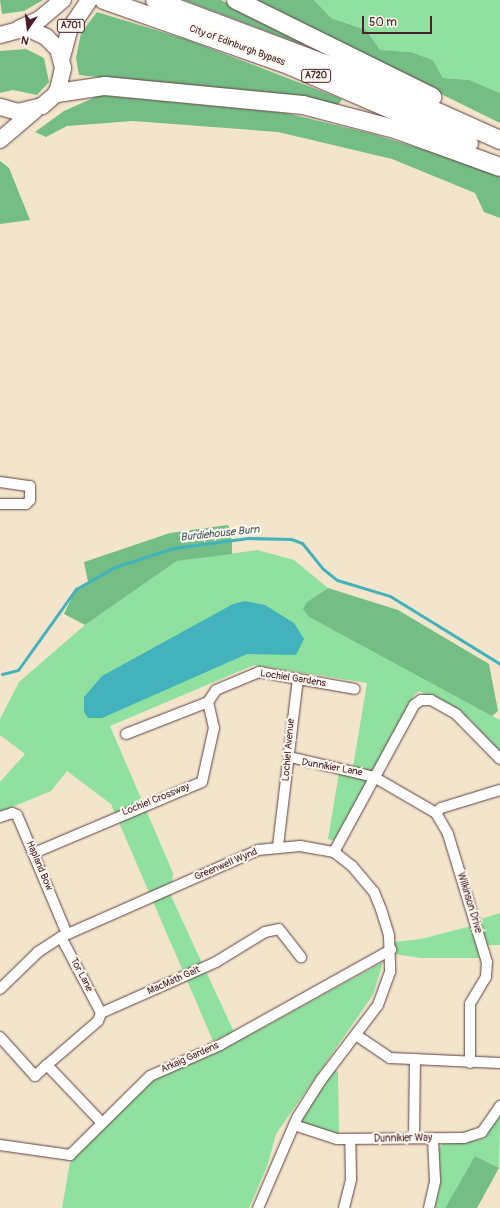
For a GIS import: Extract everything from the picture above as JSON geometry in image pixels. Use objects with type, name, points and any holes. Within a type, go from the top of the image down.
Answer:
[{"type":"highway","name":"City of Edinburgh Bypass","points":[[104,0],[292,66],[500,158]]},
{"type":"highway","name":"City of Edinburgh Bypass","points":[[155,0],[350,73],[500,140]]},
{"type":"highway","points":[[236,0],[500,132]]},
{"type":"highway","points":[[57,93],[105,86],[303,106],[398,130],[500,167]]},
{"type":"main road","name":"A701","points":[[0,35],[40,19],[63,0]]},
{"type":"main road","name":"A701","points":[[57,93],[62,80],[62,57],[69,30],[90,0]]},
{"type":"main road","name":"A701","points":[[20,28],[46,36],[62,57]]},
{"type":"main road","points":[[0,140],[57,93]]},
{"type":"main road","points":[[0,107],[18,112],[38,108]]},
{"type":"street","points":[[0,482],[30,486],[30,500],[26,504],[0,504]]},
{"type":"street","name":"Lochiel Gardens","points":[[126,734],[208,702],[216,690],[252,674],[298,678],[355,689]]},
{"type":"street","name":"Lochiel Avenue","points":[[278,846],[290,757],[287,751],[298,678]]},
{"type":"street","points":[[258,1208],[294,1125],[321,1080],[378,1005],[390,972],[391,950],[374,892],[352,866],[334,852],[374,777],[414,705],[421,700],[431,700],[456,714],[500,759]]},
{"type":"street","name":"Lochiel Crossway","points":[[34,853],[202,782],[214,728],[208,702]]},
{"type":"street","name":"Dunnikier Lane","points":[[290,757],[374,777]]},
{"type":"street","name":"Wilkinson Drive","points":[[374,777],[436,814],[448,834],[486,962],[486,977],[470,1004],[470,1063]]},
{"type":"street","points":[[436,814],[441,808],[500,790]]},
{"type":"street","name":"Hapland Bow","points":[[0,818],[12,813],[16,816],[34,853],[64,935]]},
{"type":"street","name":"Greenwell Wynd","points":[[0,989],[38,952],[64,935],[258,850],[278,846],[334,852]]},
{"type":"street","name":"MacMath Gait","points":[[0,1037],[35,1076],[98,1021],[101,1013],[209,966],[265,932],[279,929],[288,935],[301,957]]},
{"type":"street","name":"Tor Lane","points":[[64,935],[101,1013]]},
{"type":"street","name":"Arkaig Gardens","points":[[0,1145],[65,1156],[150,1076],[220,1046],[391,950]]},
{"type":"street","points":[[356,1035],[390,1058],[470,1063],[500,1063]]},
{"type":"street","points":[[414,1138],[415,1059]]},
{"type":"street","points":[[47,1065],[101,1122]]},
{"type":"street","name":"Dunnikier Way","points":[[294,1125],[322,1137],[350,1140],[474,1136],[487,1126],[500,1106]]},
{"type":"street","points":[[430,1208],[435,1181],[433,1138]]},
{"type":"street","points":[[344,1208],[351,1179],[350,1140]]},
{"type":"green space","points":[[0,0],[43,0],[24,11],[2,14]]},
{"type":"green space","points":[[184,0],[221,0],[306,39],[303,45]]},
{"type":"green space","points":[[250,0],[314,0],[331,18],[366,30],[380,50],[411,52],[433,60],[443,78],[469,80],[500,93],[500,123]]},
{"type":"green space","points":[[314,0],[500,0],[500,93],[469,80],[443,78],[433,60],[411,52],[379,50],[366,30],[331,18]]},
{"type":"green space","points":[[97,12],[188,40],[342,99],[336,109],[287,97],[79,75],[76,58],[81,33]]},
{"type":"green space","points":[[26,49],[44,58],[49,82],[37,95],[13,90],[0,93],[0,51]]},
{"type":"green space","points":[[100,95],[286,113],[373,134],[471,164],[500,177],[500,218],[484,212],[475,193],[392,159],[278,132],[133,121],[67,126],[46,137],[35,132],[64,111]]},
{"type":"green space","points":[[0,161],[9,168],[30,220],[0,224]]},
{"type":"green space","points":[[228,525],[232,535],[232,554],[177,561],[85,625],[64,614],[76,589],[88,582],[84,562],[170,533]]},
{"type":"green space","points":[[257,550],[294,560],[328,588],[307,602],[309,617],[500,720],[500,753],[470,719],[420,691],[415,694],[372,772],[353,767],[367,683],[254,665],[110,726],[173,873],[171,896],[234,1032],[213,1041],[111,804],[67,771],[51,791],[0,812],[0,782],[25,754],[0,735],[0,719],[19,682],[85,625],[177,561]]},
{"type":"green space","points":[[328,588],[398,610],[489,664],[498,711],[492,716],[309,617],[303,609],[307,602]]},
{"type":"green space","points":[[339,773],[369,779],[335,841],[328,839]]},
{"type":"green space","points":[[500,913],[500,945],[485,945],[478,920]]},
{"type":"green space","points":[[471,926],[480,958],[421,958],[394,954],[394,942],[421,939]]},
{"type":"green space","points":[[383,962],[373,995],[276,1134],[268,1164],[249,1208],[62,1208],[70,1162],[153,1079],[224,1049]]},
{"type":"green space","points":[[334,1070],[338,1072],[339,1136],[301,1125],[300,1120]]},
{"type":"green space","points":[[500,1116],[499,1168],[475,1156],[445,1208],[435,1208],[440,1185],[439,1148],[444,1143],[483,1139]]},
{"type":"green space","points":[[475,1156],[499,1168],[477,1208],[445,1208]]},
{"type":"water","points":[[245,601],[265,605],[294,623],[304,639],[296,655],[247,654],[102,718],[88,718],[84,712],[84,697],[102,676],[233,604]]},
{"type":"waterway","name":"Burdiehouse Burn","points":[[2,674],[18,670],[76,589],[115,567],[173,548],[248,538],[291,539],[302,543],[322,568],[337,580],[390,596],[500,664]]}]
